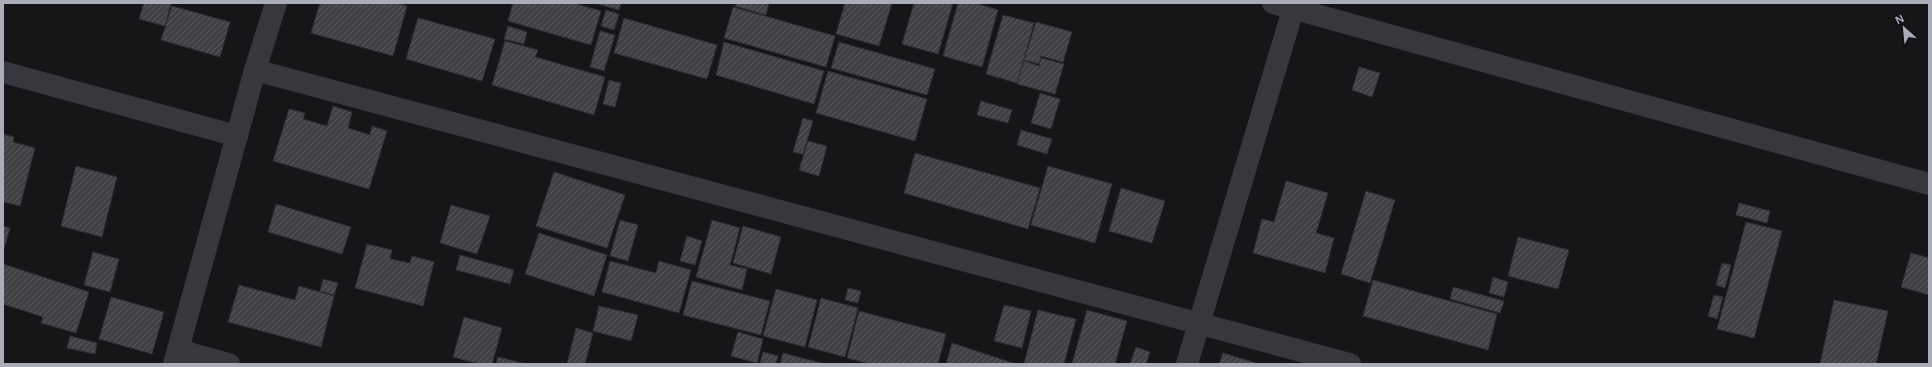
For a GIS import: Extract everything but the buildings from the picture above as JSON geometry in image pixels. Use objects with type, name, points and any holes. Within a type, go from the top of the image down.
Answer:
[{"type":"street","points":[[229,364],[176,357],[255,70],[276,3]]},
{"type":"street","points":[[1188,364],[1287,5],[1929,184]]},
{"type":"street","points":[[255,70],[1350,364]]},
{"type":"street","points":[[3,72],[237,136]]}]
